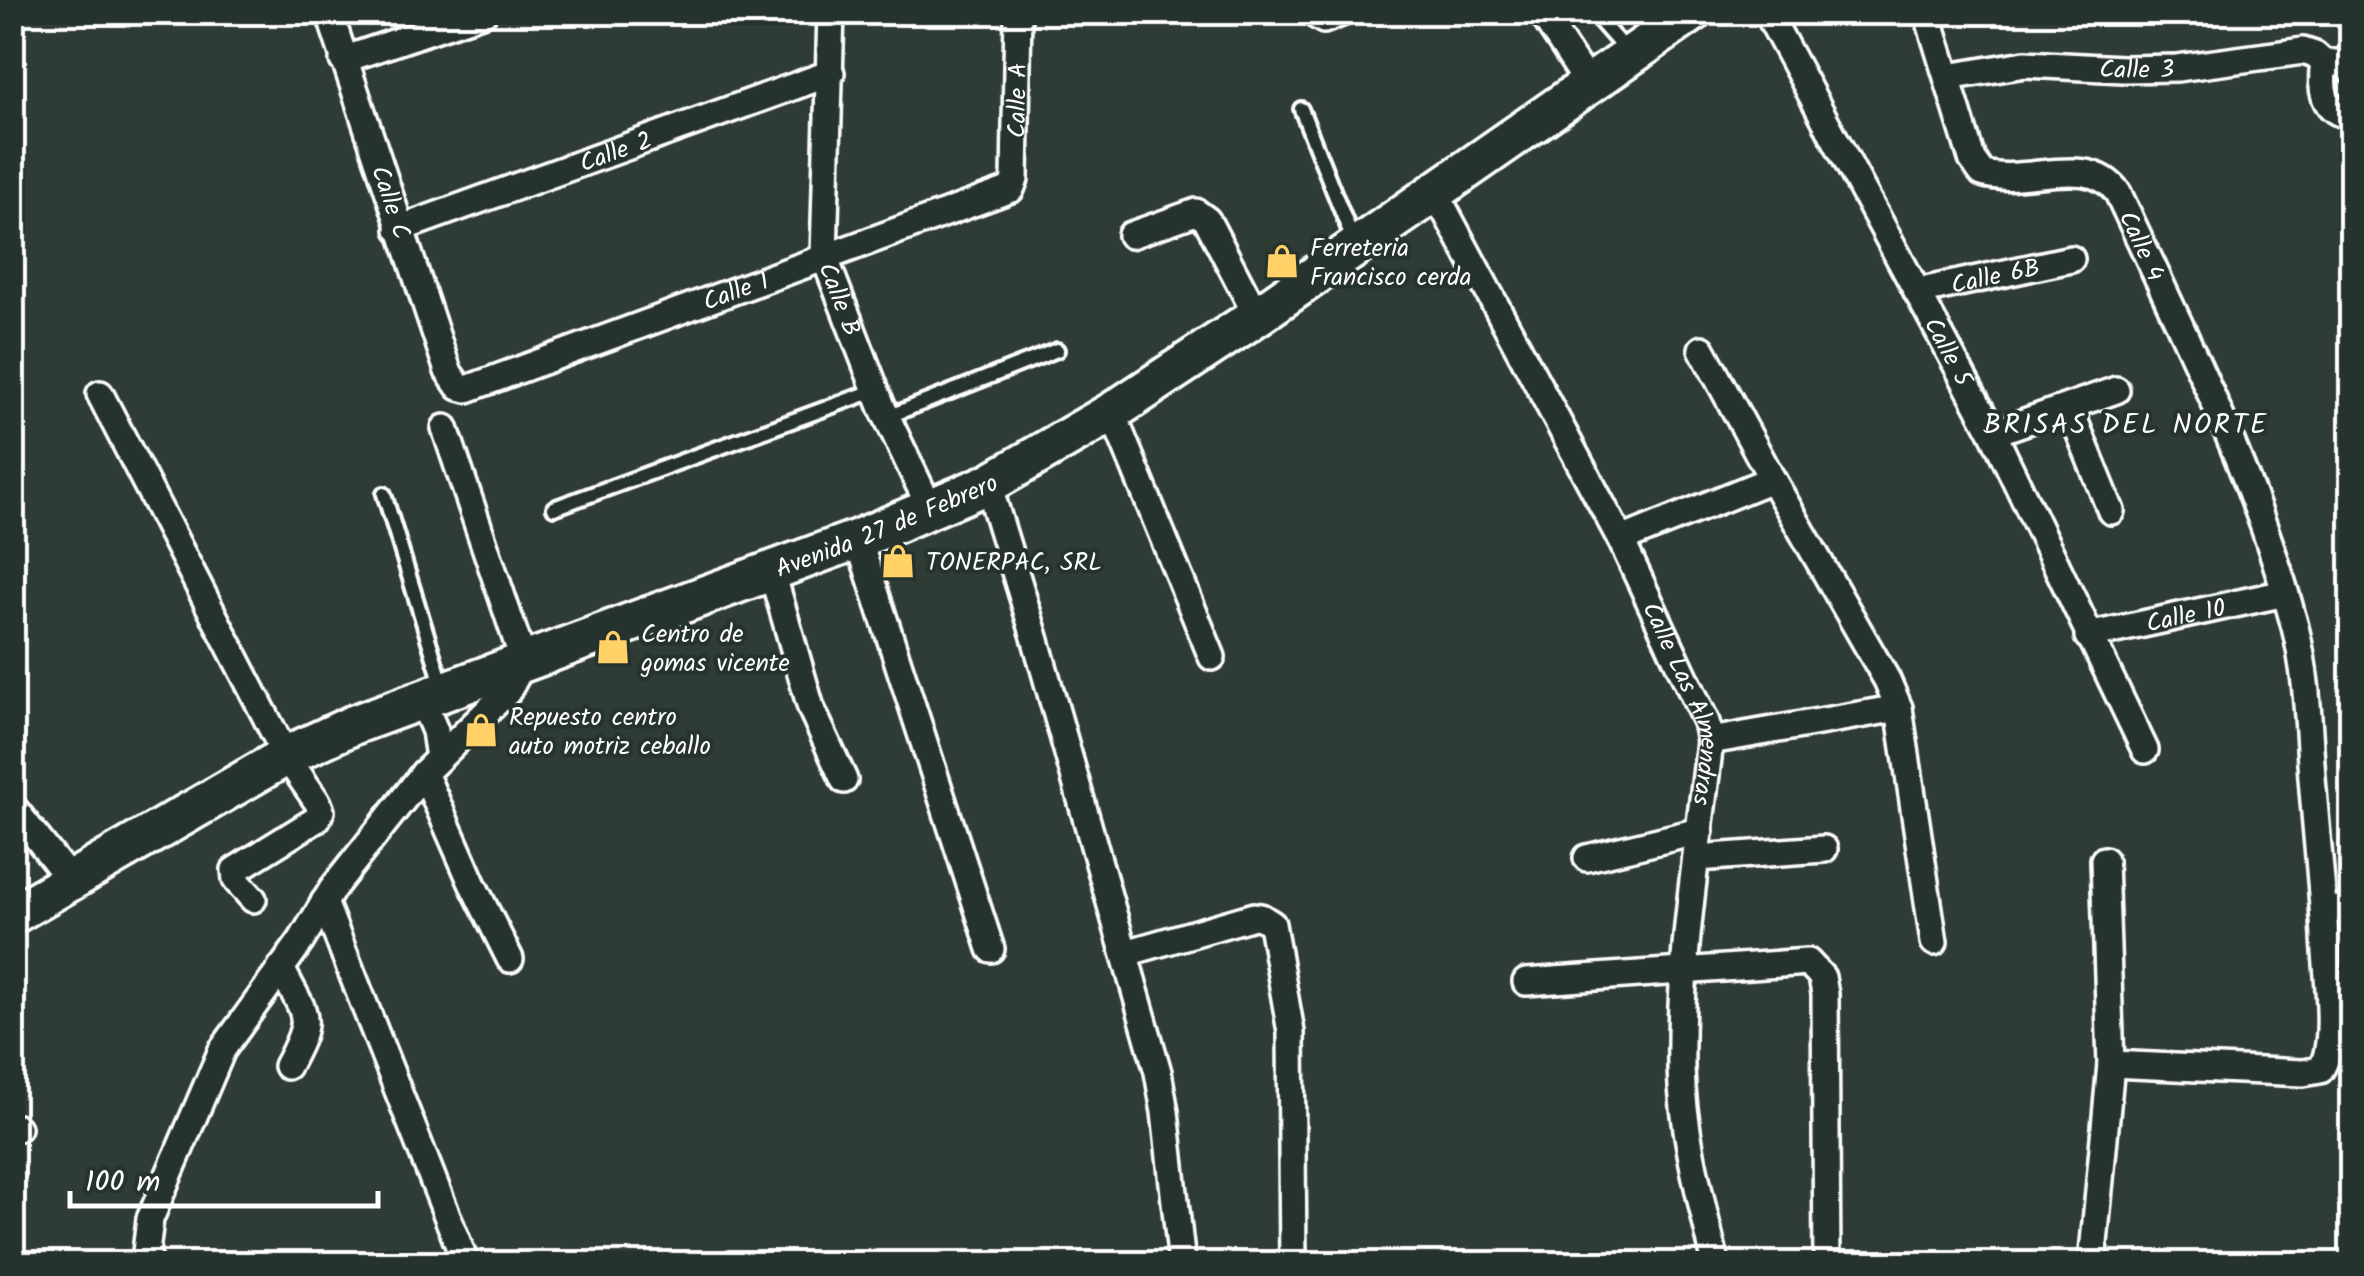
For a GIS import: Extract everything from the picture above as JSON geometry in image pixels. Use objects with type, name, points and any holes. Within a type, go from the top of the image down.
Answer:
[{"type":"main road","name":"Avenida 27 de Febrero","points":[[12,915],[286,756],[432,694],[858,539],[988,484],[1112,412],[1257,316],[1692,12]]},
{"type":"street","name":"Calle C","points":[[329,12],[448,371],[460,387]]},
{"type":"street","points":[[343,60],[484,12]]},
{"type":"street","name":"Calle B","points":[[831,12],[824,256],[887,417],[931,510]]},
{"type":"street","name":"Calle A","points":[[1011,189],[1015,179],[1018,12]]},
{"type":"street","points":[[1311,12],[1324,20],[1344,12]]},
{"type":"street","points":[[1541,12],[1589,85]]},
{"type":"street","name":"Calle 5","points":[[1767,12],[1993,433],[2145,750]]},
{"type":"street","name":"Calle 4","points":[[1927,12],[1972,159],[1982,173],[2011,178],[2086,173],[2112,185],[2240,456],[2284,594]]},
{"type":"street","name":"Calle 3","points":[[1948,77],[2025,64],[2177,68],[2303,52],[2324,63],[2342,63],[2352,71]]},
{"type":"street","points":[[2324,63],[2323,97],[2332,109],[2352,116]]},
{"type":"street","name":"Calle 2","points":[[399,229],[830,72]]},
{"type":"street","name":"Calle 1","points":[[460,387],[477,387],[1011,189]]},
{"type":"street","name":"Calle Las Almendras","points":[[1436,192],[1621,540],[1706,722],[1710,741],[1685,970],[1681,1071],[1695,1174],[1716,1264]]},
{"type":"street","points":[[1131,234],[1196,212],[1208,220],[1257,316]]},
{"type":"street","name":"Calle 6B","points":[[1918,292],[2071,259]]},
{"type":"street","points":[[1702,348],[1899,708],[1934,942]]},
{"type":"street","points":[[1993,433],[2116,390]]},
{"type":"street","points":[[100,394],[286,756],[321,811],[316,820],[235,870],[236,880],[254,899]]},
{"type":"street","points":[[2069,407],[2111,511]]},
{"type":"street","points":[[1112,412],[1212,657]]},
{"type":"street","points":[[150,1264],[146,1252],[150,1219],[222,1050],[324,902],[431,766],[507,692],[524,662],[445,428]]},
{"type":"street","points":[[1621,540],[1772,478]]},
{"type":"street","points":[[988,484],[1036,636],[1126,953],[1165,1112],[1182,1264]]},
{"type":"street","points":[[858,539],[991,949]]},
{"type":"street","points":[[771,569],[812,708],[844,780]]},
{"type":"street","points":[[2111,1064],[2303,1073],[2320,1070],[2329,1046],[2309,703],[2295,628],[2284,594]]},
{"type":"street","name":"Calle 10","points":[[2088,636],[2284,594]]},
{"type":"street","points":[[432,694],[435,731],[431,766],[472,884],[510,958]]},
{"type":"street","points":[[1710,741],[1899,708]]},
{"type":"street","points":[[12,806],[71,881]]},
{"type":"street","points":[[1587,858],[1700,831]]},
{"type":"street","points":[[1697,858],[1824,849]]},
{"type":"street","points":[[2092,1264],[2111,1064],[2104,860]]},
{"type":"street","points":[[324,902],[466,1264]]},
{"type":"street","points":[[2324,910],[2352,907]]},
{"type":"street","points":[[1126,953],[1254,916],[1272,924],[1291,1032],[1293,1264]]},
{"type":"street","points":[[1526,982],[1808,962],[1822,978],[1825,994],[1827,1264]]},
{"type":"street","points":[[281,968],[306,1018],[306,1031],[288,1066]]},
{"type":"lane","points":[[1592,12],[1630,56]]},
{"type":"lane","points":[[1301,109],[1356,248]]},
{"type":"lane","points":[[887,417],[1057,350]]},
{"type":"lane","points":[[554,508],[876,390]]},
{"type":"lane","points":[[384,494],[432,694]]},
{"type":"place","name":"Ferreteria Francisco cerda","points":[[1282,261]]},
{"type":"place","name":"TONERPAC, SRL","points":[[898,561]]},
{"type":"place","name":"Centro de gomas vicente","points":[[613,647]]},
{"type":"place","name":"Repuesto centro auto motriz ceballo","points":[[481,730]]},
{"type":"district","name":"BRISAS DEL NORTE","points":[[2126,423]]}]
